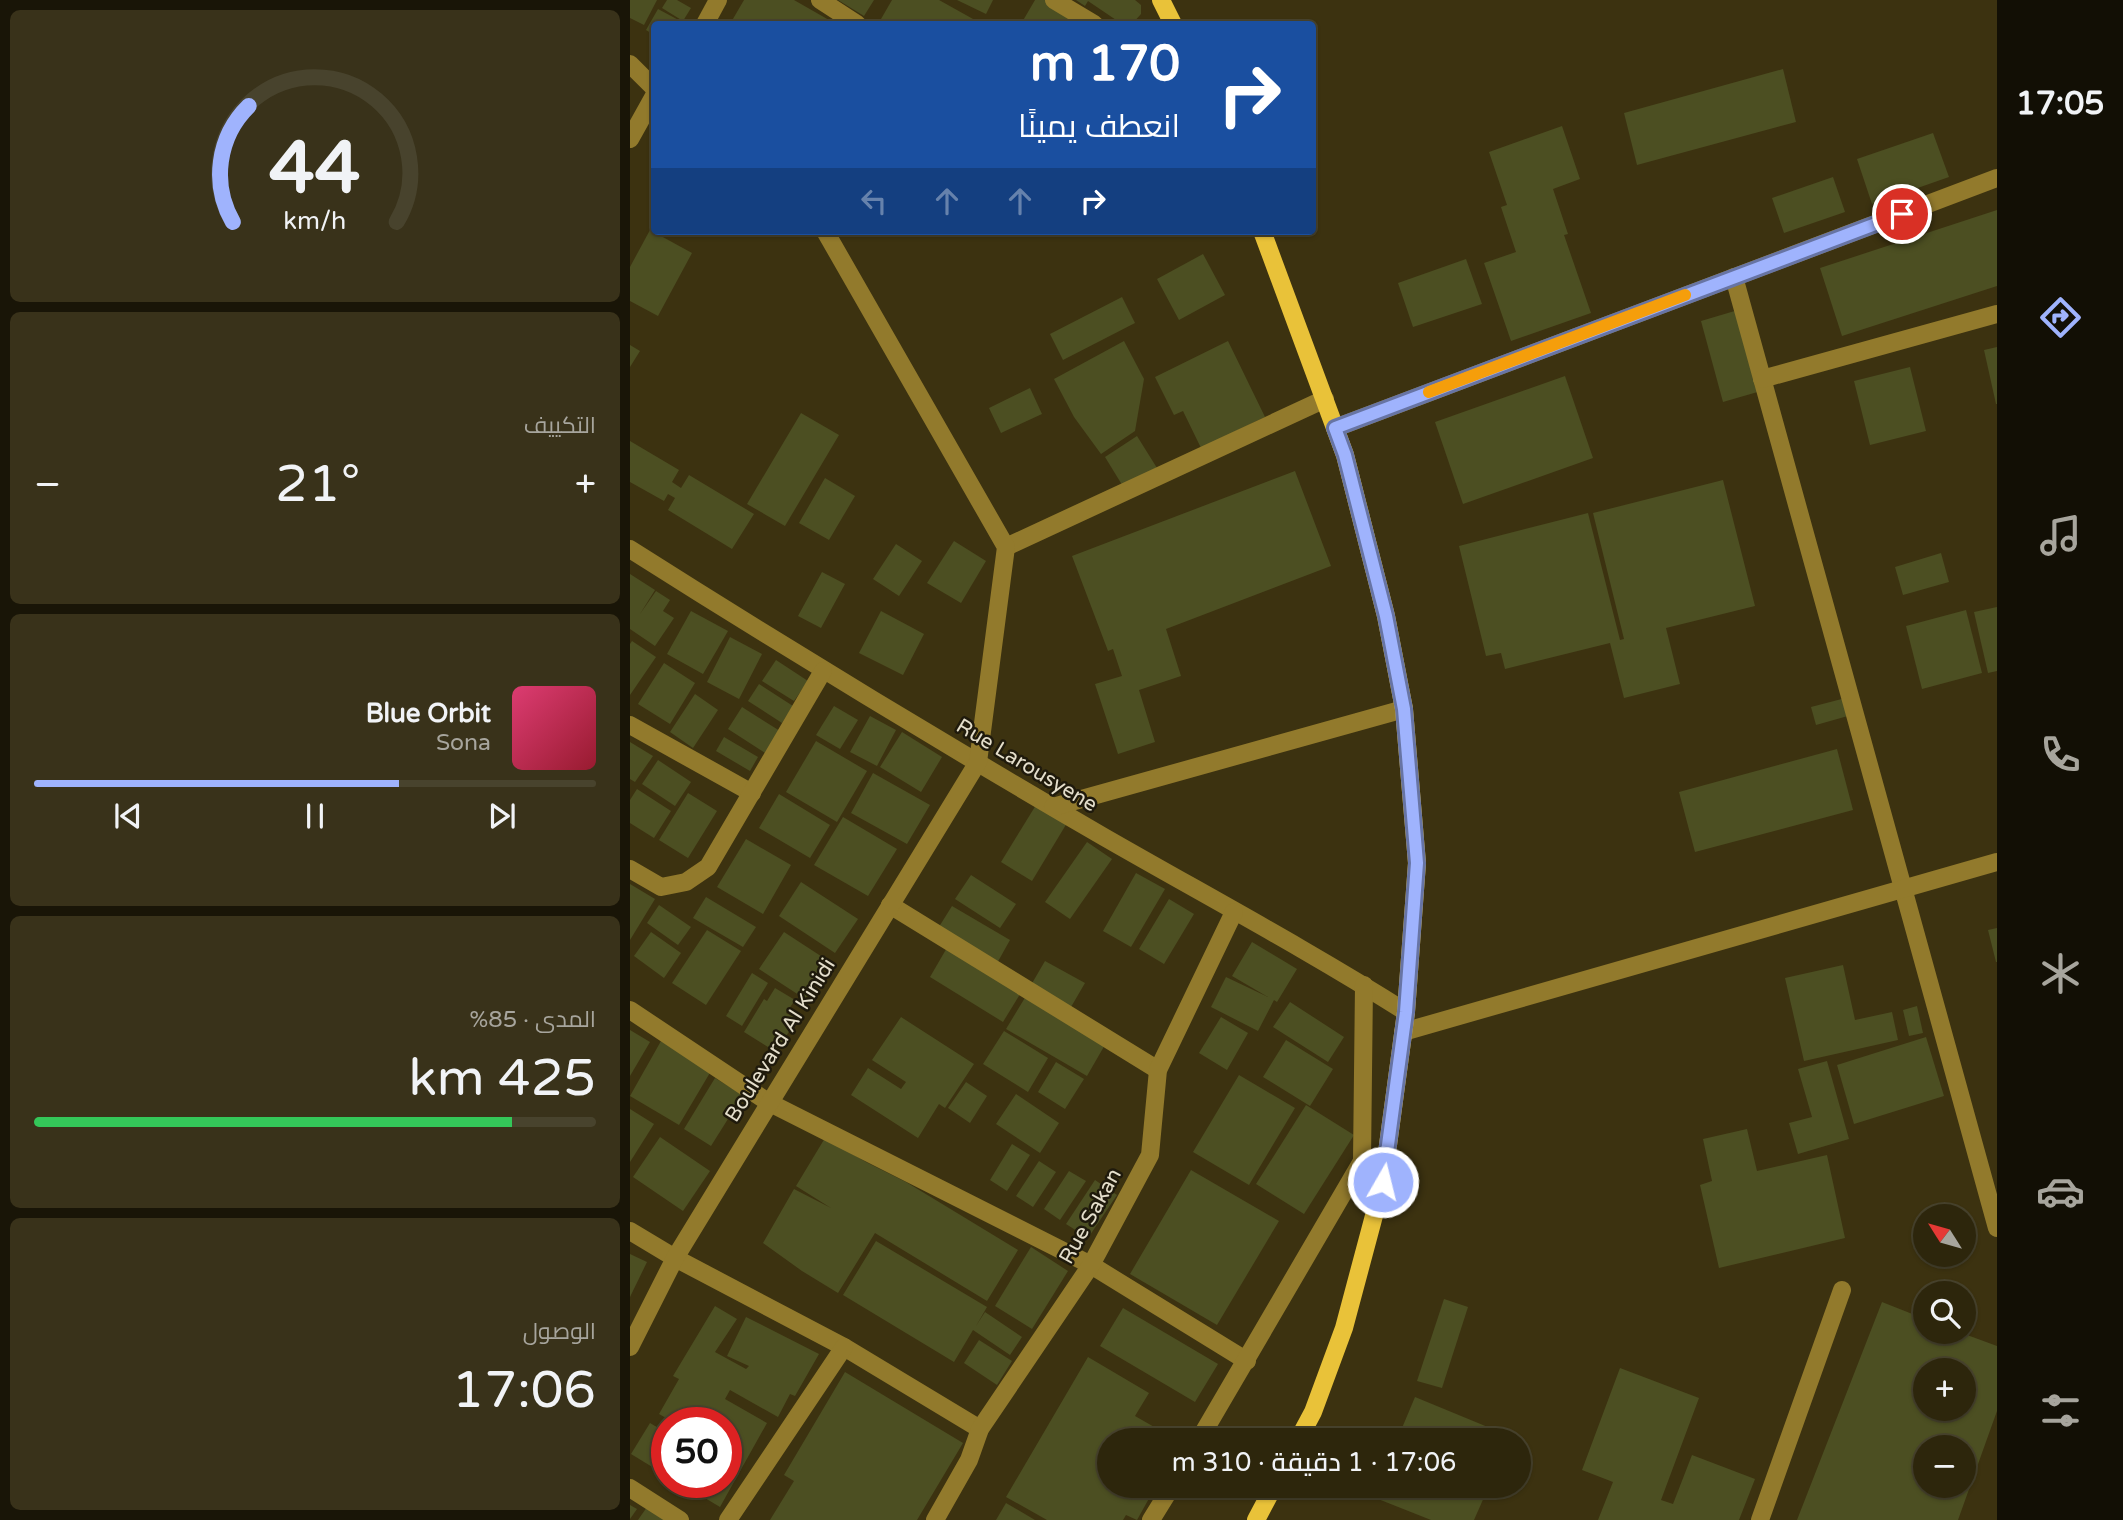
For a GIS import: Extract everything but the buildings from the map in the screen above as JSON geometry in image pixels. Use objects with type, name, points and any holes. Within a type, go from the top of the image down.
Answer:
[{"type":"main road","points":[[1161,0],[1172,21]]},
{"type":"main road","points":[[1264,235],[1345,455],[1386,616],[1404,709],[1417,863],[1406,1012],[1383,1182],[1344,1328],[1304,1428]]},
{"type":"main road","points":[[1257,1520],[1268,1498]]},
{"type":"street","points":[[707,21],[718,0]]},
{"type":"street","points":[[820,0],[852,21]]},
{"type":"street","points":[[1054,0],[1089,21]]},
{"type":"street","points":[[630,64],[651,85]]},
{"type":"street","points":[[630,139],[651,101]]},
{"type":"street","points":[[1335,428],[1997,178]]},
{"type":"street","points":[[827,235],[1006,547],[978,762]]},
{"type":"street","points":[[1734,277],[1997,1228]]},
{"type":"street","points":[[1762,379],[1997,314]]},
{"type":"street","points":[[1006,547],[1325,399]]},
{"type":"street","name":"Rue Larousyene","points":[[630,549],[823,671],[1053,807],[1364,985],[1406,1012]]},
{"type":"street","points":[[630,869],[661,887],[686,882],[708,867],[823,671]]},
{"type":"street","points":[[1053,807],[1404,709]]},
{"type":"street","points":[[630,725],[752,793]]},
{"type":"street","name":"Boulevard Al Kinidi","points":[[630,1347],[675,1258],[978,762]]},
{"type":"street","points":[[1403,1032],[1997,862]]},
{"type":"street","points":[[890,905],[1158,1070]]},
{"type":"street","name":"Rue Sakan","points":[[935,1520],[969,1460],[980,1429],[1091,1265],[1150,1155],[1158,1070],[1234,912]]},
{"type":"street","points":[[1206,1428],[1362,1161],[1364,985]]},
{"type":"street","points":[[630,1010],[768,1102],[1091,1265],[1247,1361]]},
{"type":"street","points":[[630,1231],[675,1258],[844,1347],[980,1429]]},
{"type":"street","points":[[1760,1520],[1842,1290]]},
{"type":"street","points":[[728,1520],[844,1347]]},
{"type":"street","points":[[630,1489],[680,1520]]},
{"type":"street","points":[[1151,1520],[1165,1498]]},
{"type":"slow traffic","points":[[1429,392],[1685,295]]},
{"type":"route","points":[[1383,1182],[1406,1012],[1417,863],[1404,709],[1386,616],[1345,455],[1335,428],[1902,214]]}]
